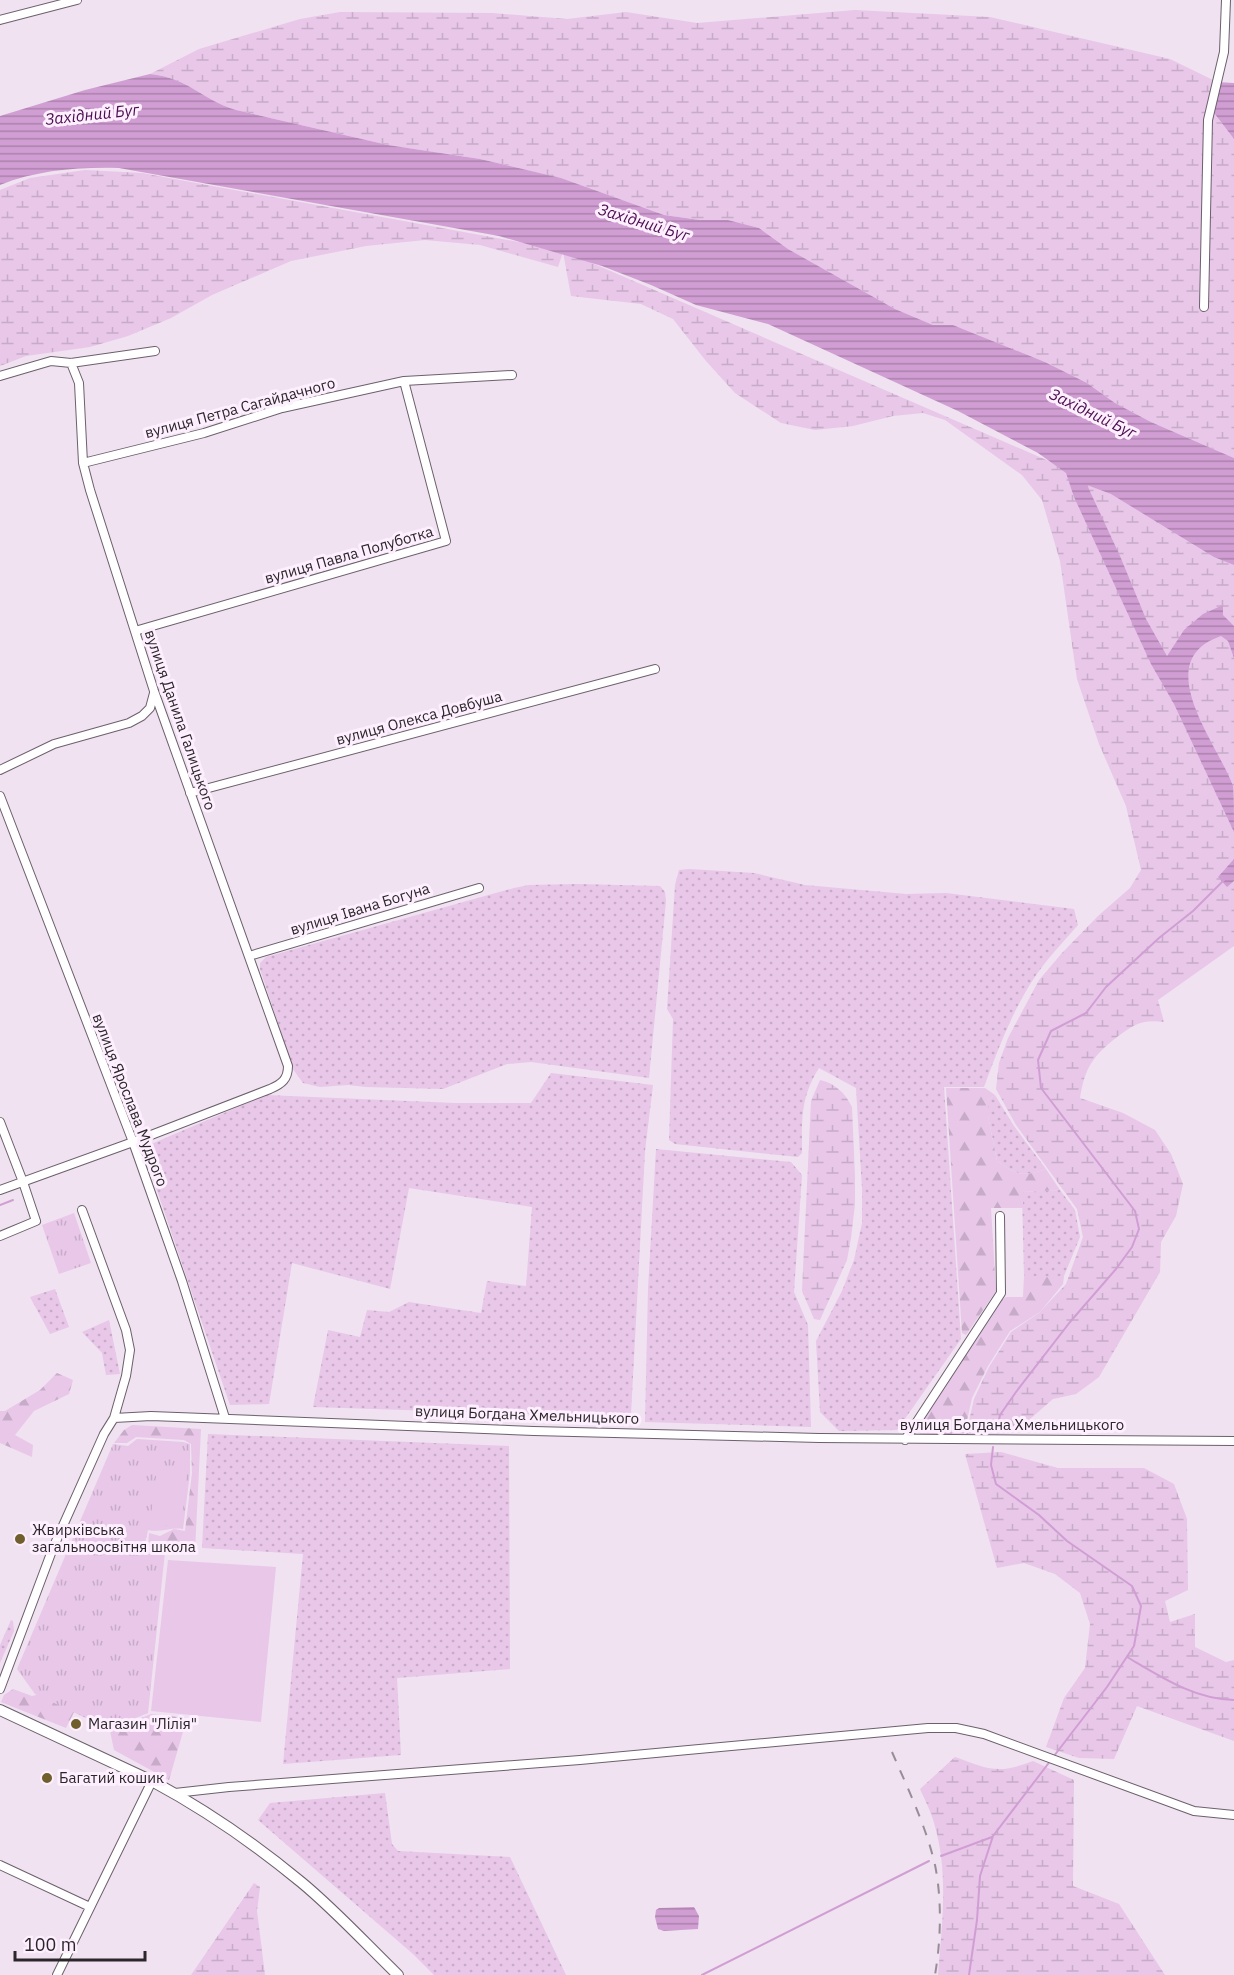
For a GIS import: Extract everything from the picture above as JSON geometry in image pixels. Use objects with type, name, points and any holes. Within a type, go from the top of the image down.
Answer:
[{"type":"street","points":[[0,20],[77,0]]},
{"type":"street","points":[[1204,307],[1208,120],[1224,52],[1226,0]]},
{"type":"street","points":[[0,376],[51,361],[71,363],[155,351]]},
{"type":"street","name":"вулиця Данила Галицького","points":[[71,363],[79,383],[83,463],[90,490],[154,691],[288,1066],[288,1074],[279,1085],[133,1142]]},
{"type":"street","name":"вулиця Петра Сагайдачного","points":[[83,463],[204,432],[282,408],[405,381],[512,375]]},
{"type":"street","name":"вулиця Павла Полуботка","points":[[135,631],[446,541],[405,381]]},
{"type":"street","name":"вулиця Олекса Довбуша","points":[[190,793],[655,669]]},
{"type":"street","points":[[0,770],[54,744],[129,723],[142,716],[150,708],[154,691]]},
{"type":"street","name":"вулиця Ярослава Мудрого","points":[[0,796],[133,1142],[182,1281],[225,1418]]},
{"type":"street","name":"вулиця Івана Богуна","points":[[249,956],[479,888]]},
{"type":"street","points":[[0,1122],[24,1182],[36,1221],[0,1236]]},
{"type":"street","points":[[0,1190],[133,1142]]},
{"type":"street","points":[[0,1689],[53,1548],[104,1434],[114,1418],[126,1376],[130,1350],[126,1330],[82,1210]]},
{"type":"street","points":[[905,1440],[1001,1293],[1000,1216]]},
{"type":"street","name":"вулиця Богдана Хмельницького","points":[[114,1418],[135,1415],[534,1431],[905,1440],[1001,1438],[1234,1441]]},
{"type":"street","points":[[0,1710],[152,1781],[175,1793],[234,1832],[302,1883],[398,1975]]},
{"type":"street","points":[[175,1793],[580,1760],[928,1728],[956,1728],[984,1734],[1194,1811],[1234,1815]]},
{"type":"street","points":[[57,1975],[152,1781]]},
{"type":"street","points":[[0,1865],[90,1907]]},
{"type":"green space","points":[[855,10],[990,17],[1170,59],[1217,82],[1211,109],[1234,139],[1234,458],[1151,422],[1115,403],[1087,383],[1045,362],[953,325],[933,325],[895,309],[788,249],[759,228],[728,220],[700,220],[664,215],[561,178],[480,159],[388,145],[236,110],[175,80],[150,74],[199,49],[300,19],[340,12],[492,13],[567,19],[626,12],[697,23]]},
{"type":"green space","points":[[85,170],[142,173],[562,250],[1088,478],[1234,538],[1234,946],[1158,1000],[1164,1022],[1144,1022],[1123,1032],[1096,1056],[1085,1078],[1080,1098],[1123,1113],[1155,1130],[1171,1154],[1183,1184],[1176,1216],[1161,1242],[1160,1272],[1099,1377],[1076,1394],[1053,1399],[1014,1433],[966,1434],[974,1399],[989,1367],[1011,1332],[1039,1313],[1066,1284],[1083,1237],[1077,1209],[1016,1125],[996,1089],[999,1063],[1008,1038],[1039,980],[1098,916],[1130,888],[1141,870],[1126,806],[1099,744],[1077,679],[1060,561],[1042,500],[1022,475],[945,420],[923,413],[893,416],[853,426],[815,430],[781,423],[735,393],[673,319],[641,304],[571,296],[563,252],[558,267],[480,245],[425,240],[366,246],[291,261],[212,295],[171,318],[128,336],[90,347],[26,356],[0,366],[0,190],[30,178]]},
{"type":"green space","points":[[679,870],[754,873],[805,885],[906,894],[946,893],[1074,909],[1078,925],[1045,963],[1025,992],[984,1087],[944,1087],[961,1339],[897,1430],[839,1431],[820,1412],[816,1341],[842,1291],[854,1260],[862,1223],[856,1088],[819,1068],[805,1099],[802,1120],[802,1153],[798,1157],[675,1144],[669,1140],[673,1019],[667,1009],[675,885]]},
{"type":"green space","points":[[529,885],[660,886],[665,892],[649,1078],[531,1062],[507,1064],[443,1089],[348,1085],[320,1087],[303,1083],[293,1069],[260,969],[260,963],[266,957],[514,888]]},
{"type":"green space","points":[[551,1073],[653,1085],[645,1151],[631,1414],[615,1417],[313,1407],[328,1330],[360,1337],[367,1310],[389,1312],[409,1302],[481,1313],[487,1281],[526,1286],[532,1207],[409,1188],[390,1289],[292,1263],[269,1404],[230,1405],[146,1158],[149,1145],[266,1095],[455,1103],[531,1103]]},
{"type":"green space","points":[[820,1080],[839,1089],[852,1107],[855,1204],[847,1260],[820,1320],[814,1319],[802,1291],[811,1101]]},
{"type":"green space","points":[[946,1088],[985,1088],[995,1095],[988,1100],[988,1116],[997,1161],[1015,1172],[1026,1174],[1046,1169],[1060,1190],[1023,1192],[1023,1208],[991,1208],[996,1291],[966,1335],[962,1333]]},
{"type":"green space","points":[[995,1095],[1014,1126],[1046,1169],[1026,1174],[1015,1172],[997,1161],[988,1116],[988,1100]]},
{"type":"green space","points":[[656,1149],[791,1162],[802,1175],[794,1292],[808,1325],[811,1427],[645,1422],[648,1289]]},
{"type":"green space","points":[[1060,1190],[1075,1210],[1080,1237],[1064,1276],[1024,1276],[1022,1192]]},
{"type":"green space","points":[[74,1213],[91,1263],[59,1274],[42,1225]]},
{"type":"green space","points":[[1024,1276],[1064,1276],[1063,1284],[1040,1312],[1010,1331],[988,1366],[972,1398],[964,1434],[920,1434],[918,1424],[1001,1300],[1006,1297],[1023,1297]]},
{"type":"green space","points":[[55,1289],[69,1327],[50,1334],[30,1297]]},
{"type":"green space","points":[[109,1320],[120,1374],[106,1375],[102,1353],[82,1332]]},
{"type":"green space","points":[[57,1373],[73,1380],[69,1394],[34,1411],[15,1435],[33,1445],[32,1457],[0,1443],[0,1411],[5,1411],[40,1390]]},
{"type":"green space","points":[[132,1425],[201,1429],[195,1551],[148,1547],[149,1533],[160,1536],[174,1529],[185,1531],[192,1473],[191,1444],[184,1440],[136,1437],[127,1443],[114,1443],[124,1430]]},
{"type":"green space","points":[[208,1434],[509,1446],[510,1669],[397,1678],[401,1755],[283,1764],[303,1554],[202,1548]]},
{"type":"green space","points":[[137,1439],[190,1444],[190,1473],[183,1529],[148,1530],[144,1548],[165,1552],[148,1713],[109,1729],[35,1694],[17,1669],[113,1444],[128,1446]]},
{"type":"green space","points":[[1001,1452],[1058,1468],[1144,1468],[1174,1484],[1187,1519],[1188,1590],[1165,1601],[1170,1622],[1195,1614],[1195,1647],[1226,1662],[1234,1660],[1234,1741],[1137,1706],[1114,1759],[1079,1758],[1046,1747],[1064,1698],[1085,1668],[1090,1624],[1080,1593],[1055,1574],[1024,1563],[997,1568],[965,1454]]},
{"type":"green space","points":[[157,1469],[187,1472],[181,1528],[150,1523]]},
{"type":"green space","points":[[168,1560],[276,1567],[261,1722],[151,1711]]},
{"type":"green space","points":[[11,1620],[14,1631],[0,1663],[0,1645]]},
{"type":"green space","points":[[13,1689],[32,1696],[40,1694],[75,1710],[66,1728],[1,1702],[4,1695]]},
{"type":"green space","points":[[151,1714],[187,1718],[169,1780],[114,1750],[110,1731]]},
{"type":"green space","points":[[955,1757],[993,1769],[1010,1768],[1033,1761],[1074,1780],[1073,1886],[1119,1904],[1165,1975],[938,1975],[943,1899],[942,1860],[930,1810],[920,1789]]},
{"type":"green space","points":[[385,1793],[392,1844],[398,1851],[510,1857],[566,1975],[434,1975],[413,1954],[258,1820],[270,1803]]},
{"type":"green space","points":[[254,1883],[260,1887],[257,1911],[265,1975],[191,1975]]},
{"type":"water","name":"Західний Буг","points":[[150,74],[175,80],[236,110],[388,145],[480,159],[561,178],[664,215],[700,220],[728,220],[759,228],[788,249],[895,309],[933,325],[953,325],[1045,362],[1087,383],[1115,403],[1151,422],[1234,458],[1234,565],[1214,557],[1111,494],[1087,485],[1146,619],[1167,656],[1184,630],[1203,614],[1223,605],[1223,615],[1234,626],[1234,658],[1228,641],[1221,636],[1200,648],[1190,664],[1189,683],[1194,705],[1203,727],[1233,786],[1234,832],[1174,704],[1151,664],[1074,497],[1066,473],[1038,453],[958,411],[768,324],[696,305],[602,266],[499,236],[119,168],[58,170],[0,185],[0,116],[85,90]]},
{"type":"water","points":[[1217,82],[1234,83],[1234,139],[1211,109]]},
{"type":"water","points":[[1234,859],[1234,881],[1227,887],[1218,877]]},
{"type":"water","points":[[694,1907],[699,1916],[698,1929],[664,1931],[658,1929],[655,1917],[656,1910],[659,1908]]},
{"type":"waterway","points":[[997,1430],[1000,1415],[1016,1392],[1070,1322],[1116,1269],[1132,1247],[1139,1229],[1135,1211],[1041,1088],[1038,1060],[1051,1031],[1086,1013],[1106,987],[1159,938],[1193,911],[1224,880]]},
{"type":"waterway","points":[[0,1205],[13,1200]]},
{"type":"waterway","points":[[993,1447],[991,1465],[996,1484],[1039,1515],[1067,1541],[1132,1586],[1141,1606],[1134,1646],[1107,1687],[1054,1756]]},
{"type":"waterway","points":[[1127,1657],[1178,1686],[1205,1696],[1234,1700]]},
{"type":"waterway","points":[[969,1975],[977,1920],[980,1876],[993,1836],[1051,1760]]},
{"type":"waterway","points":[[941,1856],[992,1837]]},
{"type":"waterway","points":[[702,1975],[929,1861]]},
{"type":"railway","points":[[892,1752],[922,1822],[935,1865],[940,1920],[935,1975]]},
{"type":"place","name":"Жвирківська загальноосвітня школа","points":[[20,1539]]},
{"type":"place","name":"Магазин \"Лілія\"","points":[[76,1724]]},
{"type":"place","name":"Багатий кошик","points":[[47,1778]]}]
